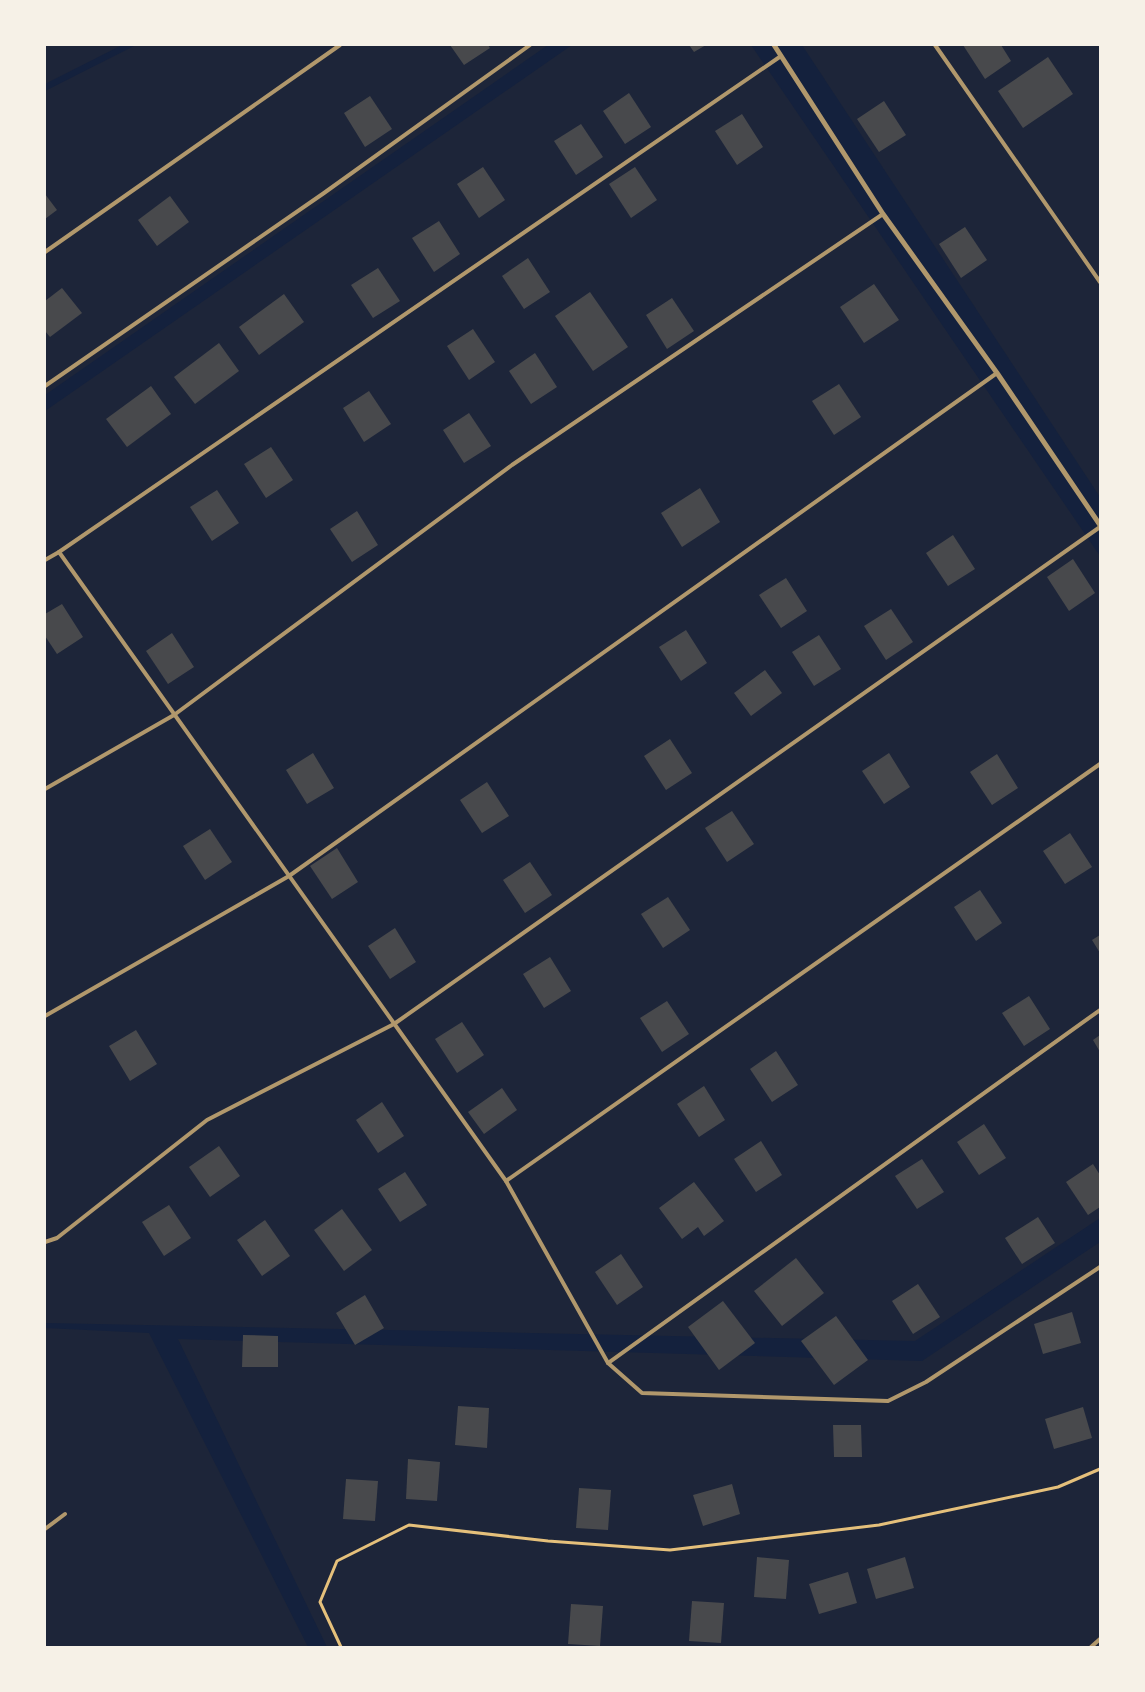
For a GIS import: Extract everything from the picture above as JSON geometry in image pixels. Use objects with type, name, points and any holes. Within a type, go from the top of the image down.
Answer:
[{"type":"street","points":[[774,45],[883,214],[997,373],[1100,526]]},
{"type":"lane","points":[[45,252],[340,45]]},
{"type":"lane","points":[[45,386],[324,193],[530,45]]},
{"type":"lane","points":[[936,45],[1100,282]]},
{"type":"lane","points":[[45,560],[781,56]]},
{"type":"lane","points":[[45,789],[174,715],[512,465],[883,214]]},
{"type":"lane","points":[[45,1016],[289,876],[997,373]]},
{"type":"lane","points":[[45,1242],[57,1238],[207,1120],[394,1024],[1100,526]]},
{"type":"lane","points":[[59,552],[506,1181],[608,1362],[642,1393],[888,1401],[926,1382],[1100,1268]]},
{"type":"lane","points":[[506,1181],[1100,764]]},
{"type":"lane","points":[[608,1362],[1100,1010]]},
{"type":"lane","points":[[45,1528],[65,1514]]},
{"type":"lane","points":[[1091,1647],[1100,1639]]},
{"type":"path","points":[[341,1647],[320,1602],[337,1561],[409,1525],[548,1541],[670,1550],[879,1525],[1058,1487],[1100,1468]]},
{"type":"shaded area","points":[[45,45],[122,45],[45,84]]},
{"type":"shaded area","points":[[136,45],[548,45],[45,395],[45,91]]},
{"type":"shaded area","points":[[572,45],[751,45],[1100,556],[1100,1218],[915,1341],[45,1323],[45,411]]},
{"type":"shaded area","points":[[802,45],[1100,45],[1100,497]]},
{"type":"shaded area","points":[[1100,1242],[1100,1647],[327,1647],[178,1339],[922,1361]]},
{"type":"shaded area","points":[[45,1328],[149,1333],[308,1647],[45,1647]]},
{"type":"building","points":[[450,45],[488,45],[490,48],[464,65]]},
{"type":"building","points":[[689,45],[706,45],[694,52]]},
{"type":"building","points":[[963,45],[1001,45],[1011,61],[985,79]]},
{"type":"building","points":[[1048,57],[1073,94],[1023,128],[998,91]]},
{"type":"building","points":[[629,93],[651,127],[625,144],[603,111]]},
{"type":"building","points":[[370,96],[392,129],[365,147],[344,113]]},
{"type":"building","points":[[884,101],[906,135],[879,152],[857,119]]},
{"type":"building","points":[[742,114],[763,147],[737,165],[715,131]]},
{"type":"building","points":[[581,124],[603,157],[576,175],[554,141]]},
{"type":"building","points":[[483,167],[505,200],[479,218],[457,184]]},
{"type":"building","points":[[635,167],[657,200],[631,218],[609,184]]},
{"type":"building","points":[[45,194],[57,210],[45,219]]},
{"type":"building","points":[[170,196],[189,222],[157,246],[138,220]]},
{"type":"building","points":[[439,221],[460,254],[434,272],[412,238]]},
{"type":"building","points":[[965,227],[987,260],[961,278],[939,244]]},
{"type":"building","points":[[528,258],[550,292],[524,309],[502,276]]},
{"type":"building","points":[[378,268],[400,301],[373,318],[351,285]]},
{"type":"building","points":[[874,284],[899,320],[864,343],[840,307]]},
{"type":"building","points":[[62,288],[82,313],[50,337],[45,331],[45,301]]},
{"type":"building","points":[[590,292],[628,347],[593,371],[555,316]]},
{"type":"building","points":[[284,294],[304,322],[259,355],[239,327]]},
{"type":"building","points":[[672,298],[694,331],[667,349],[646,315]]},
{"type":"building","points":[[473,329],[495,362],[469,380],[447,346]]},
{"type":"building","points":[[219,343],[239,371],[195,404],[174,377]]},
{"type":"building","points":[[535,353],[557,387],[531,404],[509,371]]},
{"type":"building","points":[[839,384],[861,417],[834,435],[812,401]]},
{"type":"building","points":[[151,386],[171,414],[127,447],[106,419]]},
{"type":"building","points":[[369,391],[391,424],[364,442],[343,408]]},
{"type":"building","points":[[469,413],[491,446],[464,463],[443,430]]},
{"type":"building","points":[[271,447],[293,480],[266,498],[244,464]]},
{"type":"building","points":[[700,488],[720,522],[682,547],[661,513]]},
{"type":"building","points":[[217,490],[239,523],[212,541],[190,507]]},
{"type":"building","points":[[357,511],[378,545],[352,562],[330,529]]},
{"type":"building","points":[[953,535],[975,569],[948,586],[926,553]]},
{"type":"building","points":[[1073,559],[1095,593],[1069,611],[1047,577]]},
{"type":"building","points":[[786,578],[807,611],[781,628],[759,595]]},
{"type":"building","points":[[62,604],[83,637],[57,654],[45,636],[45,614]]},
{"type":"building","points":[[891,609],[913,642],[886,660],[864,626]]},
{"type":"building","points":[[686,630],[707,663],[681,681],[659,647]]},
{"type":"building","points":[[172,633],[194,667],[168,684],[146,651]]},
{"type":"building","points":[[819,635],[841,669],[814,686],[792,652]]},
{"type":"building","points":[[765,670],[782,693],[751,716],[734,693]]},
{"type":"building","points":[[670,739],[692,773],[666,790],[644,756]]},
{"type":"building","points":[[313,753],[334,788],[307,804],[286,770]]},
{"type":"building","points":[[889,753],[910,787],[884,804],[862,771]]},
{"type":"building","points":[[997,754],[1018,788],[992,805],[970,772]]},
{"type":"building","points":[[487,782],[509,816],[482,833],[460,800]]},
{"type":"building","points":[[732,811],[754,844],[727,862],[705,828]]},
{"type":"building","points":[[210,829],[232,862],[205,880],[183,846]]},
{"type":"building","points":[[1070,833],[1092,867],[1065,884],[1043,851]]},
{"type":"building","points":[[337,848],[358,882],[332,899],[310,866]]},
{"type":"building","points":[[530,862],[552,895],[525,913],[503,880]]},
{"type":"building","points":[[980,890],[1002,923],[976,941],[954,907]]},
{"type":"building","points":[[668,897],[690,930],[663,948],[641,914]]},
{"type":"building","points":[[395,928],[416,962],[390,979],[368,946]]},
{"type":"building","points":[[1100,935],[1100,953],[1092,940]]},
{"type":"building","points":[[550,957],[571,991],[544,1008],[523,974]]},
{"type":"building","points":[[1029,996],[1050,1029],[1024,1046],[1002,1013]]},
{"type":"building","points":[[667,1001],[689,1034],[662,1052],[640,1018]]},
{"type":"building","points":[[462,1022],[484,1055],[457,1073],[435,1039]]},
{"type":"building","points":[[136,1030],[157,1064],[130,1081],[109,1046]]},
{"type":"building","points":[[1100,1035],[1100,1052],[1093,1040]]},
{"type":"building","points":[[776,1051],[798,1085],[772,1102],[750,1069]]},
{"type":"building","points":[[704,1086],[725,1120],[699,1137],[677,1104]]},
{"type":"building","points":[[502,1088],[517,1110],[484,1134],[468,1112]]},
{"type":"building","points":[[382,1102],[404,1136],[378,1153],[356,1120]]},
{"type":"building","points":[[984,1124],[1006,1158],[979,1175],[957,1142]]},
{"type":"building","points":[[761,1141],[782,1175],[756,1192],[734,1159]]},
{"type":"building","points":[[219,1146],[240,1176],[210,1197],[189,1167]]},
{"type":"building","points":[[922,1159],[944,1192],[917,1209],[895,1176]]},
{"type":"building","points":[[1093,1164],[1100,1175],[1100,1207],[1088,1215],[1066,1182]]},
{"type":"building","points":[[405,1172],[427,1205],[400,1222],[378,1189]]},
{"type":"building","points":[[694,1182],[724,1221],[704,1236],[698,1227],[682,1239],[659,1208]]},
{"type":"building","points":[[169,1205],[191,1238],[164,1256],[142,1222]]},
{"type":"building","points":[[342,1209],[372,1250],[344,1271],[314,1230]]},
{"type":"building","points":[[1038,1217],[1055,1243],[1022,1264],[1005,1238]]},
{"type":"building","points":[[265,1220],[290,1256],[262,1276],[237,1240]]},
{"type":"building","points":[[621,1254],[643,1287],[617,1305],[595,1272]]},
{"type":"building","points":[[796,1258],[824,1293],[782,1326],[754,1291]]},
{"type":"building","points":[[918,1284],[940,1317],[913,1334],[892,1301]]},
{"type":"building","points":[[365,1295],[384,1328],[355,1345],[336,1313]]},
{"type":"building","points":[[723,1301],[755,1343],[719,1370],[688,1327]]},
{"type":"building","points":[[1072,1312],[1081,1343],[1043,1354],[1034,1324]]},
{"type":"building","points":[[836,1316],[868,1360],[834,1385],[801,1341]]},
{"type":"building","points":[[243,1335],[278,1336],[278,1367],[242,1367]]},
{"type":"building","points":[[458,1406],[489,1408],[487,1448],[455,1445]]},
{"type":"building","points":[[1083,1407],[1092,1438],[1054,1449],[1045,1419]]},
{"type":"building","points":[[833,1425],[861,1425],[862,1457],[834,1457]]},
{"type":"building","points":[[408,1459],[440,1462],[437,1501],[406,1499]]},
{"type":"building","points":[[346,1479],[378,1481],[375,1521],[343,1519]]},
{"type":"building","points":[[732,1484],[740,1514],[703,1526],[693,1495]]},
{"type":"building","points":[[579,1488],[611,1490],[608,1530],[576,1528]]},
{"type":"building","points":[[757,1557],[789,1560],[786,1599],[754,1597]]},
{"type":"building","points":[[905,1557],[914,1588],[876,1599],[867,1569]]},
{"type":"building","points":[[848,1572],[857,1603],[819,1614],[809,1584]]},
{"type":"building","points":[[692,1601],[724,1603],[721,1643],[689,1641]]},
{"type":"building","points":[[571,1604],[603,1606],[600,1646],[568,1644]]}]
